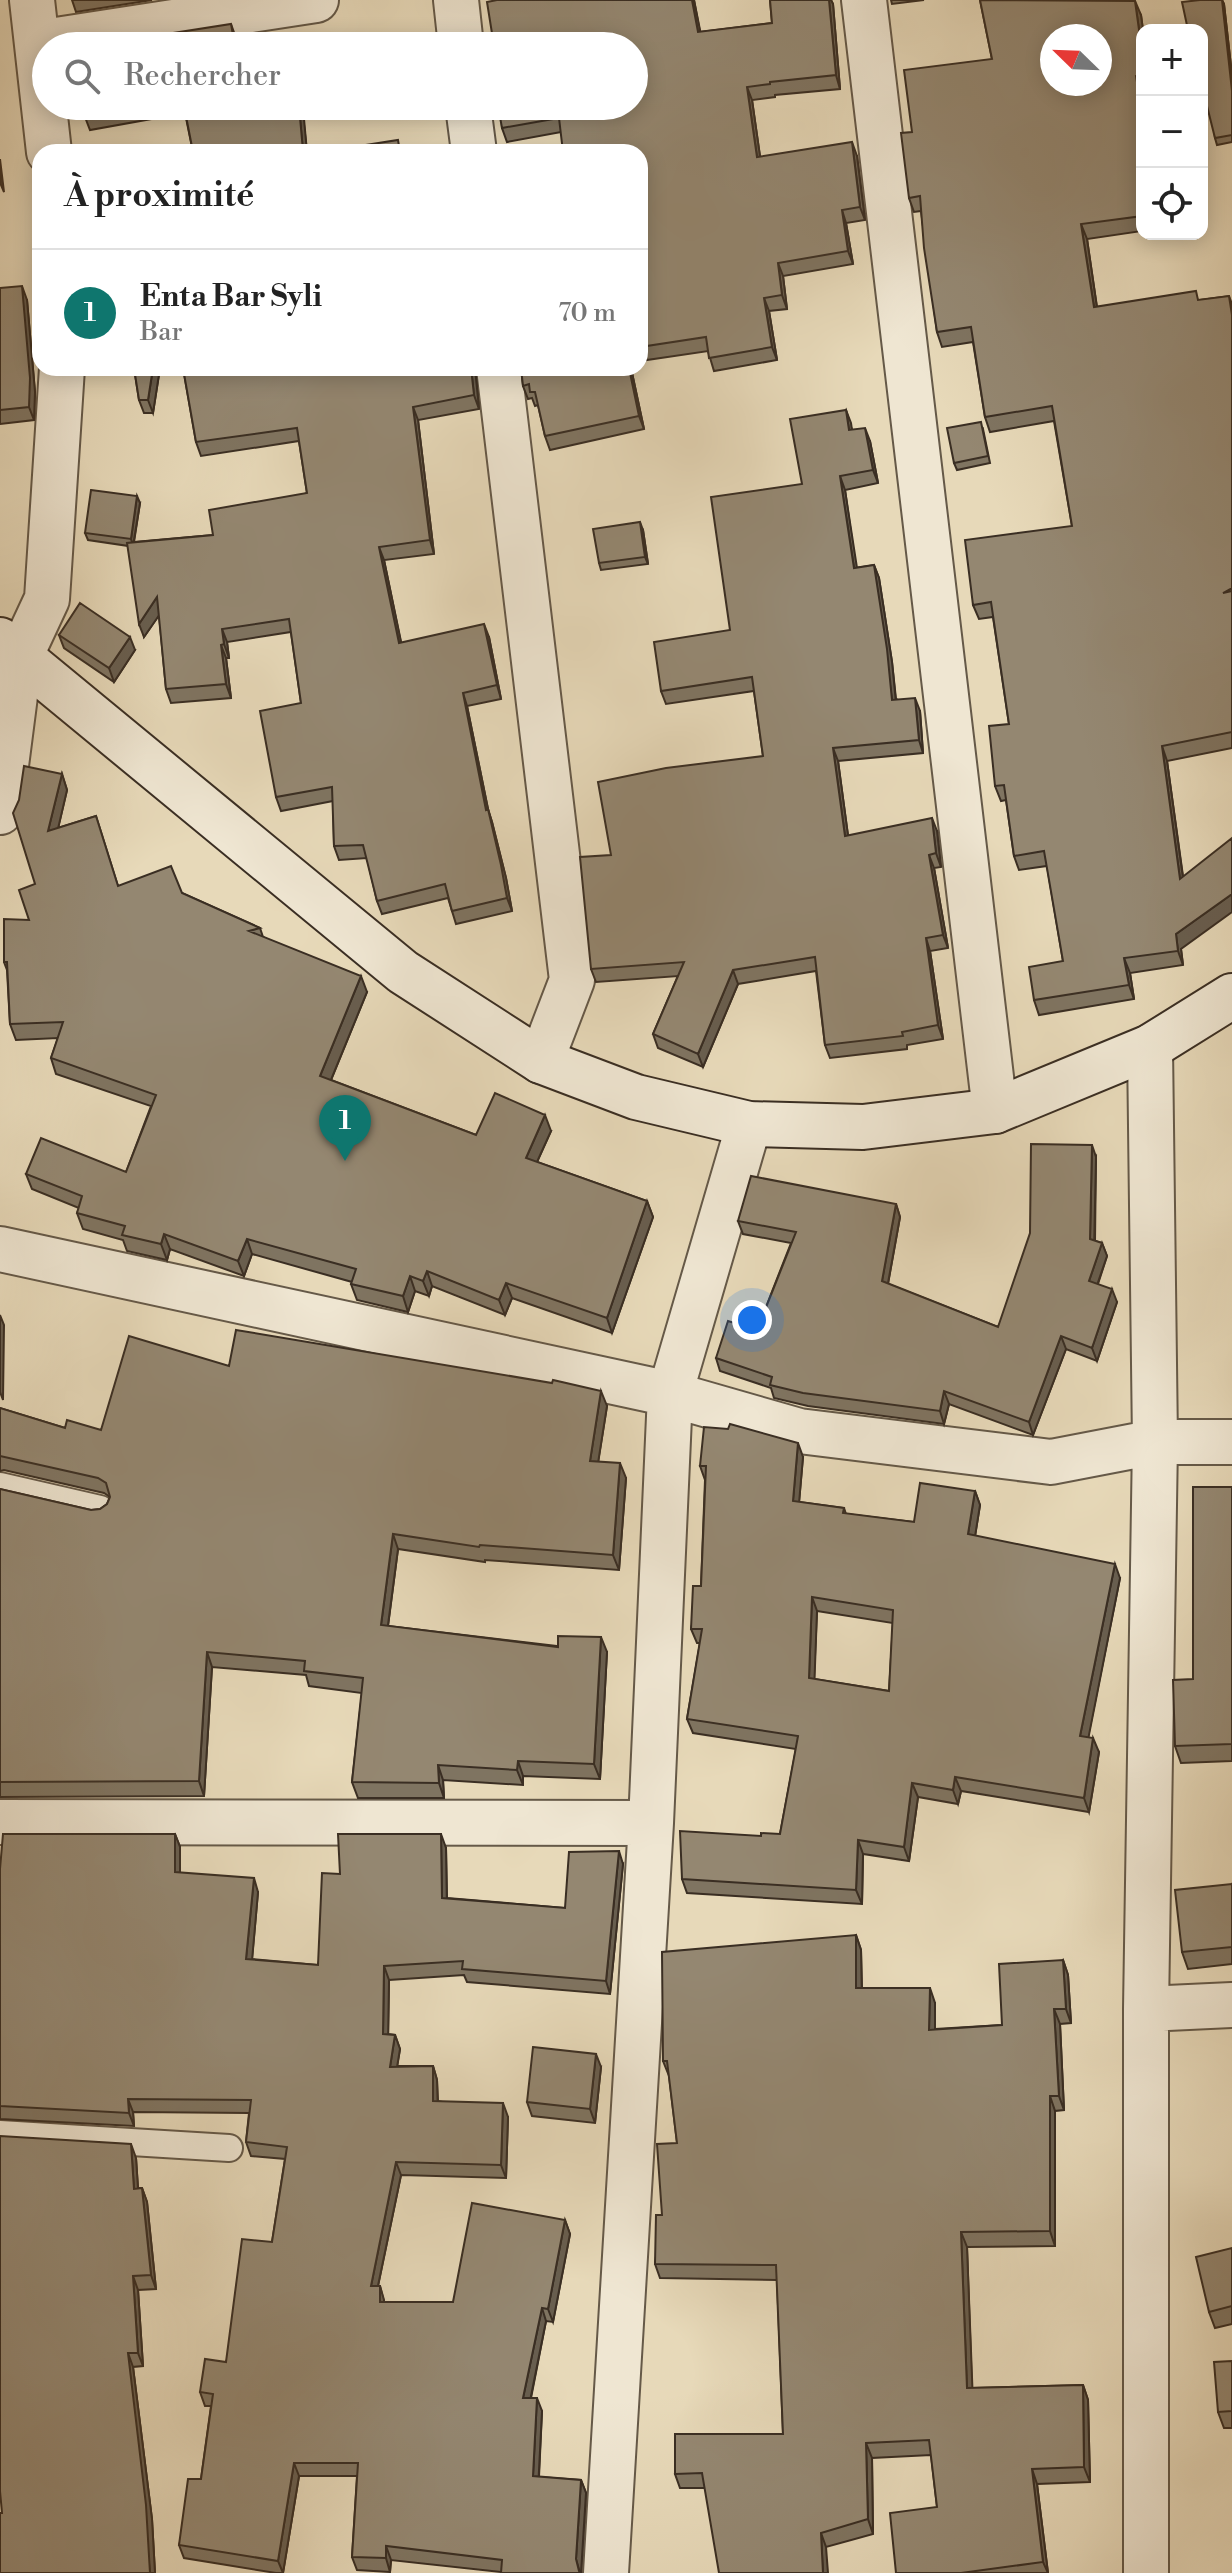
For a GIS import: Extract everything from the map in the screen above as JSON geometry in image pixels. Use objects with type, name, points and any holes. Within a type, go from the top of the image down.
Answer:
[{"type":"street","points":[[32,0],[36,32]]},
{"type":"street","points":[[108,32],[316,0]]},
{"type":"street","points":[[456,0],[459,32]]},
{"type":"street","points":[[864,0],[995,1111]]},
{"type":"street","points":[[45,120],[48,144]]},
{"type":"street","points":[[470,120],[473,144]]},
{"type":"street","points":[[0,812],[10,649],[47,599],[61,376]]},
{"type":"street","points":[[500,376],[572,980],[541,1061]]},
{"type":"street","points":[[10,649],[403,972],[541,1061],[636,1097],[749,1124],[863,1127],[995,1111],[1150,1047],[1232,996]]},
{"type":"street","points":[[1146,2573],[1146,2009],[1155,1442],[1150,1047]]},
{"type":"street","points":[[606,2573],[651,1823],[670,1394],[749,1124]]},
{"type":"street","points":[[0,1249],[670,1394],[799,1431],[1051,1462],[1155,1442],[1232,1442]]},
{"type":"street","points":[[0,1822],[651,1823]]},
{"type":"street","points":[[1146,2009],[1232,2005]]},
{"type":"lane","points":[[0,1486],[100,1509]]},
{"type":"lane","points":[[0,2134],[229,2148]]},
{"type":"building","points":[[692,0],[698,32],[772,23],[770,0],[829,0],[836,75],[747,87],[757,157],[852,142],[860,207],[842,210],[848,251],[778,263],[782,295],[764,298],[772,347],[709,358],[706,337],[648,346],[648,144],[562,144],[559,120],[648,120],[648,32],[492,32],[487,2]]},
{"type":"building","points":[[980,0],[1135,1],[1138,24],[1136,217],[1081,224],[1094,307],[1196,291],[1198,300],[1229,296],[1232,315],[1232,588],[1223,593],[1232,591],[1232,732],[1162,746],[1180,879],[1232,838],[1232,894],[1176,934],[1178,951],[1124,958],[1129,985],[1034,1000],[1029,967],[1063,961],[1044,851],[1014,856],[1004,785],[995,786],[989,726],[1009,724],[991,602],[973,605],[965,540],[1072,526],[1052,406],[985,417],[971,327],[937,332],[924,248],[920,196],[909,198],[901,133],[912,132],[904,70],[992,59]]},
{"type":"building","points":[[1222,0],[1232,91],[1232,135],[1215,138],[1208,110],[1208,24],[1187,24],[1182,2]]},
{"type":"building","points":[[231,24],[232,32],[180,32]]},
{"type":"building","points":[[187,120],[300,120],[302,144],[191,144]]},
{"type":"building","points":[[501,120],[548,120],[502,128]]},
{"type":"building","points":[[398,140],[399,144],[372,144]]},
{"type":"building","points":[[22,286],[30,378],[29,407],[0,410],[0,288]]},
{"type":"building","points":[[135,376],[152,376],[148,400],[139,400]]},
{"type":"building","points":[[184,376],[472,376],[474,395],[413,407],[430,540],[379,547],[399,643],[484,624],[497,685],[463,693],[507,898],[452,911],[445,884],[377,901],[363,845],[334,846],[332,787],[276,797],[260,711],[301,703],[289,619],[222,629],[226,684],[166,689],[157,597],[139,624],[127,543],[213,535],[209,510],[307,493],[297,428],[196,442]]},
{"type":"building","points":[[522,376],[631,376],[639,416],[545,436],[535,392],[530,392],[529,384],[523,386]]},
{"type":"building","points":[[846,410],[849,430],[865,428],[873,470],[840,476],[854,568],[874,565],[892,700],[915,698],[919,740],[833,748],[845,836],[932,818],[936,853],[929,855],[943,935],[926,938],[938,1025],[902,1032],[903,1036],[825,1045],[815,957],[733,970],[698,1054],[653,1034],[684,962],[591,969],[580,857],[611,855],[598,782],[666,768],[763,756],[752,677],[661,691],[654,642],[730,630],[711,497],[802,484],[790,419]]},
{"type":"building","points":[[981,422],[988,456],[954,463],[947,428]]},
{"type":"building","points":[[91,490],[137,496],[131,539],[85,533]]},
{"type":"building","points":[[640,522],[645,557],[599,563],[593,529]]},
{"type":"building","points":[[80,603],[130,637],[109,668],[59,635]]},
{"type":"building","points":[[24,766],[62,774],[48,831],[96,816],[118,886],[171,866],[182,893],[260,928],[249,931],[361,976],[320,1076],[476,1135],[495,1093],[545,1115],[526,1158],[647,1201],[607,1318],[506,1283],[499,1300],[427,1271],[423,1281],[410,1276],[403,1296],[351,1284],[356,1269],[247,1239],[238,1261],[164,1234],[161,1244],[122,1235],[125,1226],[77,1213],[82,1196],[26,1174],[41,1138],[126,1172],[156,1095],[51,1058],[63,1022],[10,1024],[7,962],[4,962],[4,919],[29,920],[19,890],[35,884],[13,813],[19,800]]},
{"type":"building","points":[[1031,1144],[1092,1145],[1090,1239],[1102,1243],[1089,1281],[1112,1289],[1092,1348],[1061,1336],[1029,1422],[944,1391],[940,1411],[803,1393],[770,1385],[772,1377],[716,1358],[728,1321],[757,1330],[796,1232],[738,1221],[751,1176],[896,1204],[882,1281],[998,1327],[1030,1233]]},
{"type":"building","points":[[236,1330],[552,1383],[553,1380],[601,1391],[590,1461],[620,1463],[613,1555],[479,1547],[393,1534],[381,1625],[558,1647],[558,1636],[601,1637],[594,1764],[518,1761],[517,1770],[438,1765],[439,1783],[352,1782],[363,1678],[304,1671],[305,1661],[207,1652],[199,1781],[0,1782],[0,1489],[91,1510],[100,1509],[110,1497],[106,1483],[98,1478],[0,1456],[0,1408],[65,1428],[67,1420],[101,1430],[129,1336],[229,1366]]},
{"type":"building","points":[[730,1424],[798,1443],[793,1501],[844,1508],[843,1513],[914,1522],[920,1483],[975,1491],[968,1534],[1115,1564],[1080,1736],[1093,1738],[1084,1798],[955,1777],[953,1790],[912,1783],[904,1847],[858,1840],[856,1890],[682,1879],[680,1831],[761,1836],[761,1833],[780,1834],[798,1736],[687,1719],[702,1629],[691,1629],[693,1586],[701,1586],[706,1466],[700,1466],[704,1427],[728,1429]],"holes":[[[812,1597],[893,1610],[889,1691],[809,1678]]]},
{"type":"building","points":[[1193,1487],[1232,1487],[1232,1744],[1175,1746],[1173,1680],[1193,1679]]},
{"type":"building","points":[[3,1834],[175,1834],[175,1872],[254,1878],[246,1959],[318,1965],[322,1873],[340,1874],[338,1834],[441,1834],[442,1898],[565,1908],[569,1852],[619,1851],[606,1981],[462,1969],[463,1961],[384,1966],[383,2034],[395,2035],[390,2067],[433,2066],[433,2101],[503,2103],[501,2165],[396,2162],[371,2286],[380,2286],[380,2302],[453,2302],[472,2203],[565,2220],[548,2309],[542,2308],[523,2398],[537,2398],[533,2476],[581,2480],[576,2559],[581,2573],[501,2573],[502,2560],[386,2546],[386,2558],[352,2557],[358,2463],[294,2463],[278,2561],[179,2545],[188,2479],[201,2479],[213,2394],[200,2392],[205,2359],[226,2362],[242,2239],[272,2242],[287,2147],[246,2142],[251,2100],[128,2099],[129,2113],[0,2106],[0,1869]]},
{"type":"building","points":[[1232,1884],[1232,1947],[1182,1952],[1175,1890]]},
{"type":"building","points":[[856,1935],[856,1988],[930,1988],[929,2030],[1002,2025],[999,1964],[1063,1960],[1066,2009],[1054,2009],[1059,2096],[1050,2096],[1050,2231],[961,2232],[967,2388],[1083,2385],[1084,2467],[1032,2469],[1043,2562],[961,2573],[896,2573],[890,2513],[937,2507],[929,2440],[866,2443],[868,2519],[821,2533],[823,2573],[719,2573],[702,2473],[675,2474],[675,2434],[783,2434],[776,2265],[655,2264],[656,2215],[662,2215],[657,2144],[677,2143],[667,2061],[663,2061],[662,1952]]},
{"type":"building","points":[[533,2047],[596,2054],[590,2109],[527,2102]]},
{"type":"building","points":[[0,2136],[131,2144],[134,2189],[142,2188],[151,2275],[133,2276],[138,2353],[128,2353],[146,2505],[150,2573],[0,2573]]},
{"type":"building","points":[[1232,2248],[1232,2306],[1209,2312],[1196,2257]]},
{"type":"building","points":[[1232,2361],[1232,2411],[1218,2412],[1214,2362]]},
{"type":"place","name":"Enta Bar Syli","points":[[345,1161]]}]
